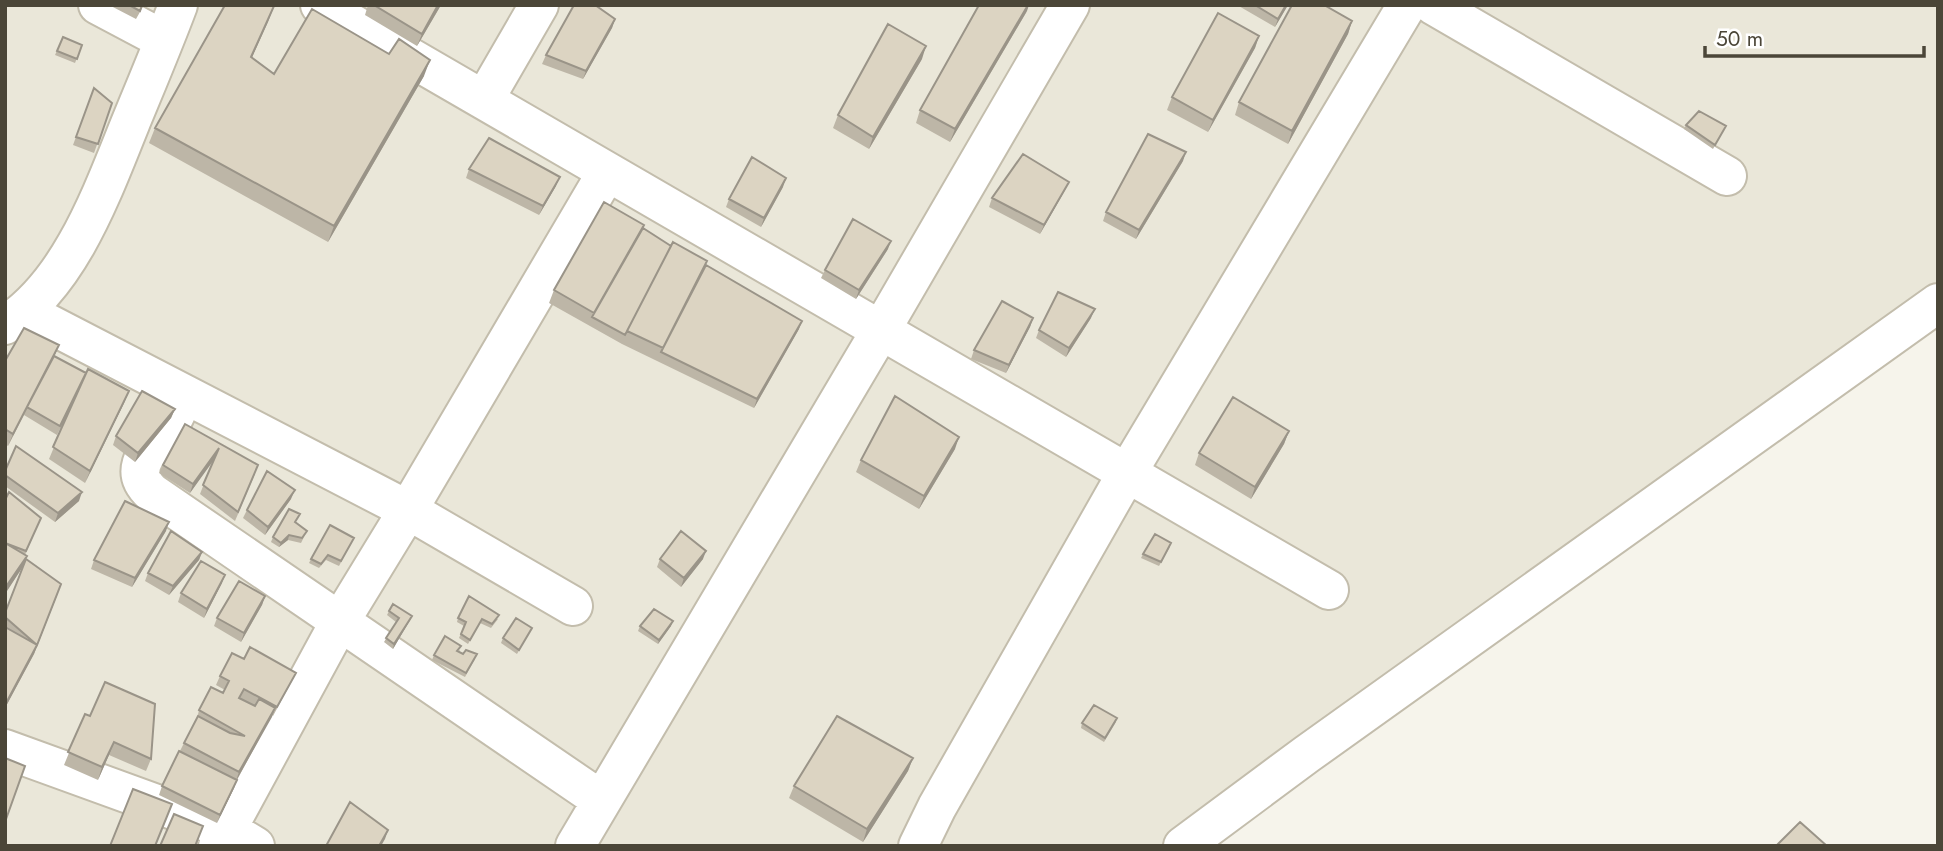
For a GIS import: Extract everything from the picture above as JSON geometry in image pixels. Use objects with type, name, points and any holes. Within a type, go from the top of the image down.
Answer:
[{"type":"street","points":[[98,5],[164,40]]},
{"type":"street","points":[[178,5],[88,224],[54,278],[16,318],[184,395],[408,510],[573,606]]},
{"type":"street","points":[[320,5],[1329,590]]},
{"type":"street","points":[[484,100],[539,5]]},
{"type":"street","points":[[575,846],[1070,5]]},
{"type":"street","points":[[918,846],[937,807],[1127,473],[1407,5]]},
{"type":"street","points":[[1433,5],[1727,176]]},
{"type":"street","points":[[5,749],[234,841],[339,623],[607,172]]},
{"type":"street","points":[[1183,846],[1307,754],[1938,303]]},
{"type":"street","points":[[184,395],[173,419],[141,462],[142,484],[339,623],[601,800]]},
{"type":"shaded area","points":[[5,5],[1938,5],[1938,310],[1204,846],[5,846]]},
{"type":"building","points":[[129,5],[142,5],[140,11]]},
{"type":"building","points":[[225,5],[274,6],[251,57],[274,74],[312,9],[389,54],[399,39],[430,60],[334,226],[155,128]]},
{"type":"building","points":[[374,5],[438,5],[422,34]]},
{"type":"building","points":[[574,5],[595,5],[615,19],[586,71],[546,55]]},
{"type":"building","points":[[979,5],[1028,5],[955,129],[920,110]]},
{"type":"building","points":[[1255,5],[1286,5],[1278,19]]},
{"type":"building","points":[[1292,5],[1324,5],[1352,21],[1292,131],[1239,102]]},
{"type":"building","points":[[1218,13],[1259,36],[1213,120],[1172,97]]},
{"type":"building","points":[[888,24],[926,46],[873,137],[838,115]]},
{"type":"building","points":[[63,37],[82,45],[77,59],[57,51]]},
{"type":"building","points":[[94,88],[112,103],[98,144],[76,137]]},
{"type":"building","points":[[1699,111],[1726,126],[1715,145],[1686,125]]},
{"type":"building","points":[[1148,134],[1186,152],[1139,230],[1106,212]]},
{"type":"building","points":[[489,138],[560,177],[543,206],[469,169]]},
{"type":"building","points":[[1023,154],[1069,182],[1044,225],[992,198]]},
{"type":"building","points":[[752,157],[786,178],[764,218],[729,199]]},
{"type":"building","points":[[604,202],[644,225],[594,313],[554,290]]},
{"type":"building","points":[[853,219],[891,241],[859,290],[825,270]]},
{"type":"building","points":[[643,228],[671,246],[625,335],[592,317]]},
{"type":"building","points":[[673,242],[707,261],[663,348],[627,331]]},
{"type":"building","points":[[706,265],[802,321],[757,399],[661,352]]},
{"type":"building","points":[[1058,292],[1095,309],[1069,348],[1039,330]]},
{"type":"building","points":[[1002,301],[1033,318],[1009,365],[974,350]]},
{"type":"building","points":[[24,328],[59,345],[13,434],[5,429],[5,361]]},
{"type":"building","points":[[54,356],[86,373],[60,426],[27,407]]},
{"type":"building","points":[[88,369],[129,391],[90,471],[53,447]]},
{"type":"building","points":[[142,391],[175,409],[138,453],[116,436]]},
{"type":"building","points":[[895,396],[959,437],[924,496],[861,460]]},
{"type":"building","points":[[1233,397],[1289,431],[1255,487],[1199,453]]},
{"type":"building","points":[[185,424],[258,465],[238,512],[203,485],[219,448],[193,484],[163,465]]},
{"type":"building","points":[[16,446],[82,492],[58,513],[5,475]]},
{"type":"building","points":[[267,471],[295,490],[268,527],[247,510]]},
{"type":"building","points":[[9,492],[41,518],[26,551],[5,543],[5,500]]},
{"type":"building","points":[[125,501],[169,522],[135,578],[94,560]]},
{"type":"building","points":[[289,509],[300,514],[295,522],[307,531],[302,538],[289,535],[281,543],[273,537]]},
{"type":"building","points":[[330,525],[354,538],[341,561],[328,555],[321,564],[311,559]]},
{"type":"building","points":[[171,531],[202,552],[173,586],[148,573]]},
{"type":"building","points":[[681,531],[706,551],[684,578],[660,559]]},
{"type":"building","points":[[1155,534],[1171,543],[1161,562],[1143,554]]},
{"type":"building","points":[[5,543],[27,556],[5,588]]},
{"type":"building","points":[[26,559],[61,584],[37,645],[5,617]]},
{"type":"building","points":[[201,561],[225,575],[207,609],[181,593]]},
{"type":"building","points":[[239,581],[265,596],[244,633],[217,618]]},
{"type":"building","points":[[469,596],[499,615],[492,624],[482,619],[470,640],[461,634],[466,622],[458,618]]},
{"type":"building","points":[[393,604],[412,616],[394,644],[386,638],[399,618],[389,611]]},
{"type":"building","points":[[654,609],[673,621],[659,640],[640,626]]},
{"type":"building","points":[[516,618],[532,628],[519,650],[503,638]]},
{"type":"building","points":[[5,627],[37,645],[5,705]]},
{"type":"building","points":[[445,636],[461,646],[457,651],[463,654],[466,650],[477,654],[466,673],[434,655]]},
{"type":"building","points":[[250,647],[296,673],[277,707],[244,689],[239,698],[255,706],[259,699],[275,708],[239,772],[184,743],[198,716],[230,733],[245,736],[199,710],[211,687],[223,693],[229,681],[220,676],[232,653],[244,659]]},
{"type":"building","points":[[105,682],[155,704],[151,759],[114,742],[102,767],[68,752],[85,714],[90,716]]},
{"type":"building","points":[[1094,705],[1117,718],[1105,738],[1082,723]]},
{"type":"building","points":[[837,716],[913,758],[867,829],[794,786]]},
{"type":"building","points":[[179,751],[237,780],[220,815],[162,786]]},
{"type":"building","points":[[5,758],[25,766],[5,822]]},
{"type":"building","points":[[133,789],[172,804],[155,846],[110,846]]},
{"type":"building","points":[[350,802],[388,830],[379,846],[326,846]]},
{"type":"building","points":[[174,814],[203,826],[195,846],[160,846]]},
{"type":"building","points":[[1800,822],[1827,846],[1776,846]]}]
